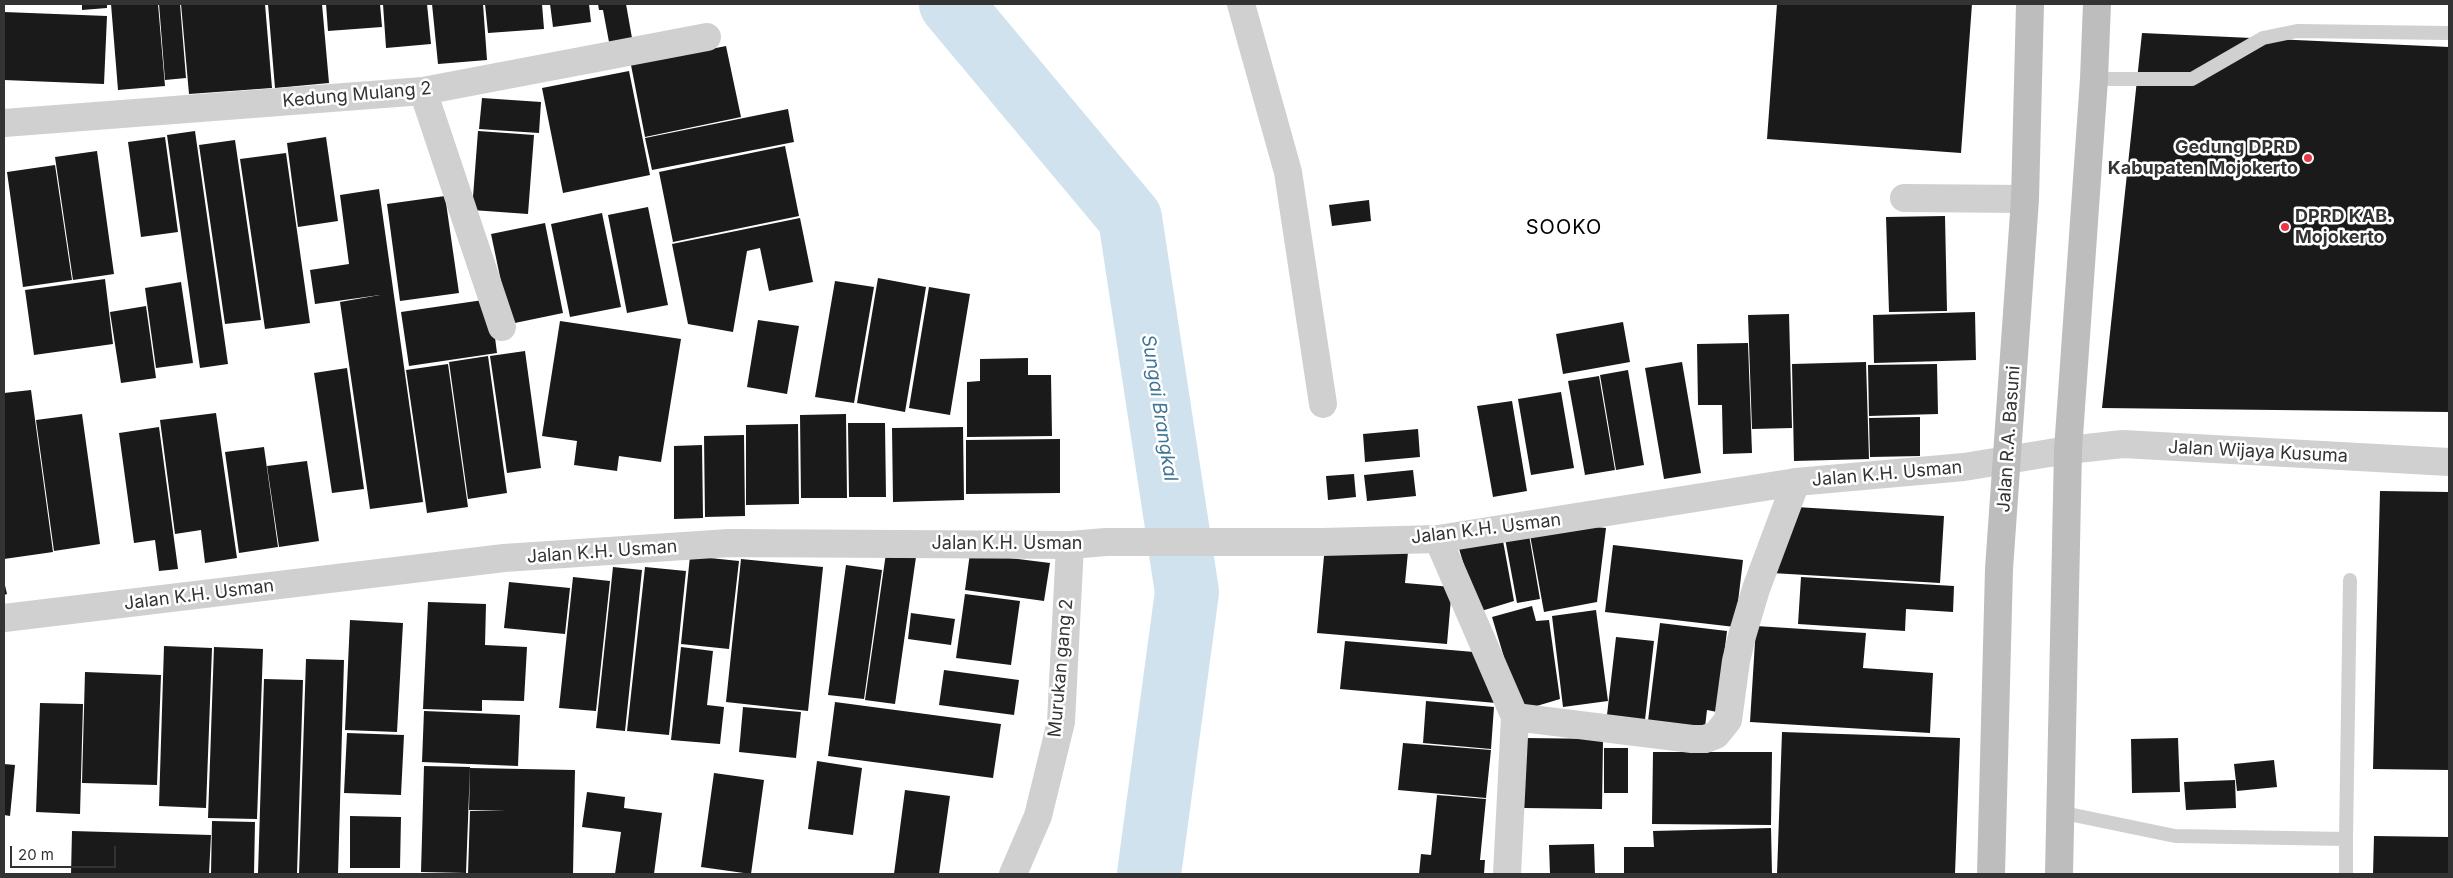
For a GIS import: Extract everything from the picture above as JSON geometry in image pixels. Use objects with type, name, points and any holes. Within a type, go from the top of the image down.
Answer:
[{"type":"main road","name":"Jalan R.A. Basuni","points":[[1991,874],[1999,569],[2025,199],[2030,4]]},
{"type":"main road","points":[[2058,874],[2068,450],[2094,79],[2097,4]]},
{"type":"street","points":[[1241,4],[1288,172],[1323,404]]},
{"type":"street","name":"Kedung Mulang 2","points":[[4,123],[423,91],[707,37]]},
{"type":"street","points":[[423,91],[502,327]]},
{"type":"street","points":[[1904,198],[2025,199]]},
{"type":"street","name":"Jalan Wijaya Kusuma","points":[[2008,461],[2068,450],[2122,444],[2449,462]]},
{"type":"street","name":"Jalan K.H. Usman","points":[[4,618],[504,558],[729,543],[1070,545],[1106,542],[1322,542],[1438,539],[1796,482],[1964,468],[2008,461]]},
{"type":"street","points":[[1515,716],[1692,739],[1705,740],[1716,735],[1728,720],[1742,636],[1756,589],[1796,482]]},
{"type":"street","points":[[1438,539],[1515,716],[1507,874]]},
{"type":"street","name":"Murukan gang 2","points":[[1014,874],[1038,816],[1061,722],[1070,545]]},
{"type":"lane","points":[[2094,79],[2192,79],[2263,38],[2296,31],[2449,33]]},
{"type":"lane","points":[[2346,874],[2350,580]]},
{"type":"lane","points":[[2059,812],[2175,836],[2346,839]]},
{"type":"building","points":[[82,4],[107,4],[107,8],[82,10]]},
{"type":"building","points":[[111,4],[158,4],[165,86],[118,90]]},
{"type":"building","points":[[159,4],[180,4],[186,78],[165,80]]},
{"type":"building","points":[[181,4],[265,4],[272,88],[189,94]]},
{"type":"building","points":[[268,4],[322,4],[329,83],[275,88]]},
{"type":"building","points":[[326,4],[380,4],[382,27],[328,31]]},
{"type":"building","points":[[383,4],[427,4],[431,44],[386,48]]},
{"type":"building","points":[[432,4],[483,4],[487,60],[438,64]]},
{"type":"building","points":[[485,4],[542,4],[544,29],[488,33]]},
{"type":"building","points":[[550,4],[589,4],[591,22],[553,27]]},
{"type":"building","points":[[598,4],[626,4],[632,38],[609,42],[603,10],[599,10]]},
{"type":"building","points":[[1777,4],[1972,4],[1961,153],[1767,139]]},
{"type":"building","points":[[4,12],[107,16],[104,84],[4,80]]},
{"type":"building","name":"DPRD KAB. Mojokerto","points":[[2142,33],[2449,47],[2449,412],[2102,408]]},
{"type":"building","points":[[726,46],[741,117],[645,137],[631,65]]},
{"type":"building","points":[[629,71],[650,175],[563,193],[542,88]]},
{"type":"building","points":[[482,98],[541,102],[539,133],[479,129]]},
{"type":"building","points":[[788,109],[794,142],[652,170],[645,138]]},
{"type":"building","points":[[195,131],[228,364],[200,368],[167,135]]},
{"type":"building","points":[[478,131],[534,135],[528,214],[472,210]]},
{"type":"building","points":[[165,137],[178,232],[141,237],[128,142]]},
{"type":"building","points":[[326,137],[338,221],[298,227],[287,143]]},
{"type":"building","points":[[235,140],[261,320],[225,324],[199,145]]},
{"type":"building","points":[[785,146],[799,216],[673,242],[659,172]]},
{"type":"building","points":[[97,151],[114,274],[73,280],[55,157]]},
{"type":"building","points":[[286,153],[310,323],[265,329],[240,159]]},
{"type":"building","points":[[55,165],[72,280],[23,287],[7,172]]},
{"type":"building","points":[[379,189],[423,502],[370,509],[340,302],[380,295],[315,304],[310,270],[349,264],[340,195]]},
{"type":"building","points":[[445,196],[459,293],[400,301],[387,204]]},
{"type":"building","points":[[1369,200],[1371,221],[1332,226],[1329,205]]},
{"type":"building","points":[[648,207],[668,305],[627,313],[608,215]]},
{"type":"building","points":[[602,213],[621,307],[570,317],[551,224]]},
{"type":"building","points":[[1945,216],[1947,311],[1889,312],[1886,217]]},
{"type":"building","points":[[800,218],[813,282],[769,291],[760,248],[747,251],[733,332],[688,324],[672,244]]},
{"type":"building","points":[[545,223],[563,313],[510,324],[491,234]]},
{"type":"building","points":[[878,278],[926,287],[905,412],[857,403]]},
{"type":"building","points":[[105,279],[113,344],[34,355],[25,290]]},
{"type":"building","points":[[835,281],[874,287],[854,403],[815,397]]},
{"type":"building","points":[[181,282],[193,363],[156,368],[145,288]]},
{"type":"building","points":[[929,287],[970,294],[950,415],[909,408]]},
{"type":"building","points":[[490,299],[497,353],[409,366],[401,312]]},
{"type":"building","points":[[146,306],[156,378],[121,383],[110,312]]},
{"type":"building","points":[[1975,312],[1976,360],[1874,363],[1873,315]]},
{"type":"building","points":[[1789,314],[1792,428],[1752,429],[1748,315]]},
{"type":"building","points":[[758,320],[799,326],[787,394],[747,387]]},
{"type":"building","points":[[560,321],[681,339],[661,462],[619,456],[617,471],[574,465],[577,441],[542,436]]},
{"type":"building","points":[[1623,322],[1630,362],[1563,374],[1556,334]]},
{"type":"building","points":[[1748,343],[1752,453],[1723,454],[1722,405],[1698,405],[1697,344]]},
{"type":"building","points":[[525,351],[541,468],[507,473],[490,356]]},
{"type":"building","points":[[488,356],[507,493],[468,499],[449,362]]},
{"type":"building","points":[[1028,358],[1028,375],[1051,375],[1052,436],[967,437],[967,382],[980,381],[980,359]]},
{"type":"building","points":[[1682,362],[1701,473],[1664,479],[1645,368]]},
{"type":"building","points":[[1866,362],[1869,459],[1794,461],[1792,364]]},
{"type":"building","points":[[448,364],[468,507],[427,513],[406,370]]},
{"type":"building","points":[[1937,364],[1938,414],[1869,416],[1868,365]]},
{"type":"building","points":[[347,368],[364,489],[332,493],[314,373]]},
{"type":"building","points":[[1628,370],[1644,465],[1616,470],[1600,375]]},
{"type":"building","points":[[1599,376],[1615,470],[1585,475],[1568,381]]},
{"type":"building","points":[[31,390],[53,552],[4,559],[4,393]]},
{"type":"building","points":[[1561,392],[1574,468],[1531,475],[1518,399]]},
{"type":"building","points":[[1512,401],[1527,491],[1493,497],[1477,406]]},
{"type":"building","points":[[216,413],[237,558],[205,563],[201,530],[175,534],[160,420]]},
{"type":"building","points":[[82,414],[100,544],[54,551],[36,420]]},
{"type":"building","points":[[846,414],[847,498],[801,498],[800,415]]},
{"type":"building","points":[[1920,417],[1920,456],[1870,457],[1869,418]]},
{"type":"building","points":[[848,423],[885,423],[886,497],[849,497]]},
{"type":"building","points":[[798,424],[799,504],[746,505],[746,425]]},
{"type":"building","points":[[159,427],[178,569],[159,571],[155,540],[134,543],[119,433]]},
{"type":"building","points":[[963,427],[964,500],[893,502],[892,428]]},
{"type":"building","points":[[1418,429],[1420,457],[1365,462],[1363,434]]},
{"type":"building","points":[[744,435],[745,516],[705,517],[704,436]]},
{"type":"building","points":[[1060,439],[1060,493],[966,494],[966,440]]},
{"type":"building","points":[[702,445],[703,518],[674,519],[674,446]]},
{"type":"building","points":[[264,447],[278,547],[239,553],[225,452]]},
{"type":"building","points":[[307,461],[319,541],[279,547],[267,466]]},
{"type":"building","points":[[1413,470],[1416,496],[1367,501],[1364,475]]},
{"type":"building","points":[[1354,474],[1356,497],[1328,500],[1326,476]]},
{"type":"building","points":[[2380,491],[2449,492],[2449,770],[2373,769]]},
{"type":"building","points":[[1796,507],[1944,516],[1940,583],[1772,573]]},
{"type":"building","points":[[1583,526],[1606,528],[1597,602],[1544,612],[1530,535]]},
{"type":"building","points":[[1528,529],[1540,599],[1517,603],[1504,533]]},
{"type":"building","points":[[1501,530],[1514,601],[1478,612],[1457,542]]},
{"type":"building","points":[[1325,545],[1408,552],[1405,583],[1452,587],[1447,644],[1317,633]]},
{"type":"building","points":[[1613,545],[1743,560],[1735,627],[1605,612]]},
{"type":"building","points":[[887,546],[917,550],[895,704],[865,700]]},
{"type":"building","points":[[970,553],[1050,563],[1044,601],[965,590]]},
{"type":"building","points":[[690,556],[739,561],[729,649],[681,644]]},
{"type":"building","points":[[741,559],[823,567],[808,711],[726,702]]},
{"type":"building","points":[[846,565],[882,570],[864,699],[828,695]]},
{"type":"building","points":[[613,567],[642,570],[625,731],[596,728]]},
{"type":"building","points":[[645,567],[686,571],[669,735],[627,731]]},
{"type":"building","points":[[573,577],[610,581],[596,711],[559,708]]},
{"type":"building","points":[[1801,577],[1954,586],[1953,612],[1906,609],[1905,631],[1798,624]]},
{"type":"building","points":[[4,581],[7,594],[4,595]]},
{"type":"building","points":[[509,582],[570,588],[565,634],[504,628]]},
{"type":"building","points":[[965,594],[1020,601],[1011,665],[956,658]]},
{"type":"building","points":[[428,602],[486,604],[485,645],[527,647],[524,701],[482,700],[482,711],[423,709]]},
{"type":"building","points":[[1532,606],[1536,621],[1549,620],[1560,699],[1520,711],[1492,617]]},
{"type":"building","points":[[1596,610],[1608,701],[1563,707],[1552,616]]},
{"type":"building","points":[[911,613],[955,619],[951,645],[908,639]]},
{"type":"building","points":[[350,620],[403,623],[397,732],[345,730]]},
{"type":"building","points":[[1660,623],[1727,631],[1717,712],[1707,710],[1705,727],[1648,721]]},
{"type":"building","points":[[1756,626],[1866,633],[1863,668],[1933,673],[1930,733],[1750,722]]},
{"type":"building","points":[[1616,637],[1654,641],[1645,720],[1607,715]]},
{"type":"building","points":[[1345,641],[1474,652],[1496,703],[1340,689]]},
{"type":"building","points":[[164,646],[212,648],[206,808],[159,806]]},
{"type":"building","points":[[214,647],[263,649],[257,819],[208,818]]},
{"type":"building","points":[[681,647],[713,651],[707,705],[724,707],[720,744],[671,740]]},
{"type":"building","points":[[306,659],[344,660],[338,874],[299,874]]},
{"type":"building","points":[[944,670],[1019,680],[1014,715],[939,705]]},
{"type":"building","points":[[85,672],[161,675],[157,785],[82,783]]},
{"type":"building","points":[[264,679],[303,680],[297,874],[258,874]]},
{"type":"building","points":[[1426,701],[1494,707],[1491,749],[1423,743]]},
{"type":"building","points":[[835,702],[1001,724],[993,778],[828,756]]},
{"type":"building","points":[[40,703],[83,704],[80,814],[36,812]]},
{"type":"building","points":[[743,707],[801,712],[796,758],[739,752]]},
{"type":"building","points":[[424,711],[520,715],[518,766],[422,762]]},
{"type":"building","points":[[1782,732],[1960,738],[1955,874],[1777,874]]},
{"type":"building","points":[[347,733],[404,735],[401,795],[344,793]]},
{"type":"building","points":[[1524,738],[1603,739],[1602,809],[1524,808]]},
{"type":"building","points":[[2178,738],[2180,792],[2132,793],[2131,739]]},
{"type":"building","points":[[1403,743],[1491,750],[1486,798],[1398,790]]},
{"type":"building","points":[[1604,748],[1628,748],[1628,793],[1604,793]]},
{"type":"building","points":[[1653,752],[1772,752],[1771,825],[1652,824]]},
{"type":"building","points":[[2274,760],[2277,787],[2237,791],[2234,764]]},
{"type":"building","points":[[817,761],[862,768],[853,835],[808,829]]},
{"type":"building","points":[[4,764],[15,765],[10,816],[4,815]]},
{"type":"building","points":[[424,766],[470,767],[466,873],[421,872]]},
{"type":"building","points":[[470,768],[575,770],[573,874],[468,874],[470,811],[506,811],[469,810]]},
{"type":"building","points":[[714,773],[764,780],[751,874],[701,867]]},
{"type":"building","points":[[2235,780],[2236,808],[2186,810],[2184,782]]},
{"type":"building","points":[[905,790],[950,796],[939,874],[894,874]]},
{"type":"building","points":[[587,792],[625,797],[624,808],[662,813],[654,874],[615,874],[621,832],[582,827]]},
{"type":"building","points":[[1437,795],[1486,799],[1480,860],[1485,860],[1484,874],[1419,874],[1421,854],[1431,855]]},
{"type":"building","points":[[350,816],[401,817],[400,868],[350,868]]},
{"type":"building","points":[[212,821],[255,822],[254,874],[211,874]]},
{"type":"building","points":[[1771,828],[1772,874],[1624,874],[1624,847],[1654,847],[1653,831]]},
{"type":"building","points":[[72,831],[211,835],[209,874],[71,874]]},
{"type":"building","points":[[2374,836],[2449,837],[2449,874],[2373,874]]},
{"type":"building","points":[[1594,844],[1595,874],[1550,874],[1549,845]]},
{"type":"waterway","name":"Sungai Brangkal","points":[[951,4],[1130,218],[1187,592],[1149,874]]},
{"type":"place","name":"Gedung DPRD Kabupaten Mojokerto","points":[[2308,158]]},
{"type":"place","name":"DPRD KAB. Mojokerto","points":[[2285,227]]},
{"type":"district","name":"SOOKO","points":[[1564,228]]}]
